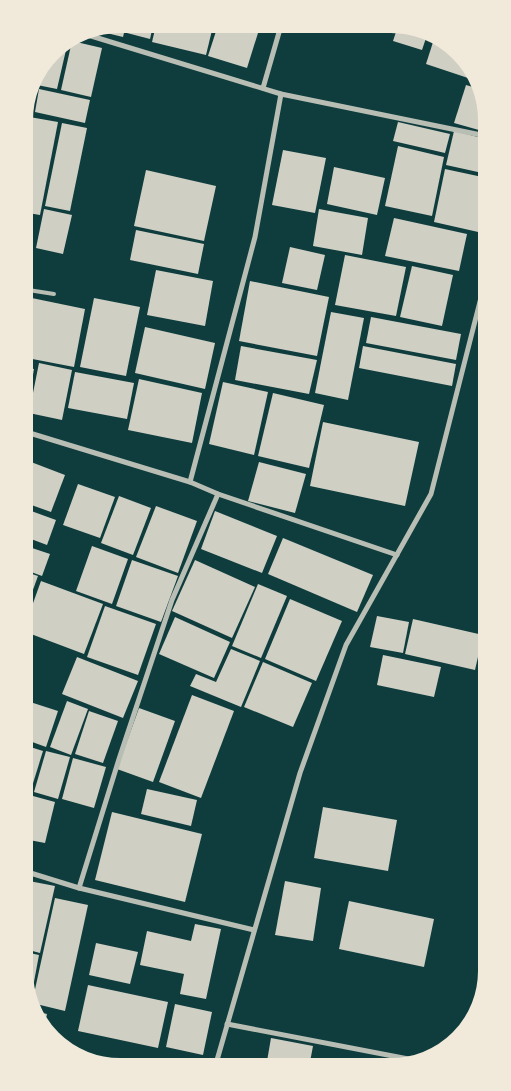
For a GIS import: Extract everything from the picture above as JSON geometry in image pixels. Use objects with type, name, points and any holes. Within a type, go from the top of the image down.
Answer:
[{"type":"street","points":[[262,88],[280,30]]},
{"type":"street","points":[[90,36],[282,94],[481,135]]},
{"type":"street","points":[[190,482],[254,237],[282,94]]},
{"type":"street","points":[[217,1061],[300,773],[346,645],[431,494],[481,298]]},
{"type":"street","points":[[30,433],[190,482],[218,494],[396,555]]},
{"type":"street","points":[[79,888],[118,759],[172,600],[218,494]]},
{"type":"street","points":[[30,873],[79,888],[254,930]]},
{"type":"street","points":[[227,1024],[408,1059]]},
{"type":"lane","points":[[30,290],[54,294]]},
{"type":"building","points":[[125,30],[123,37],[103,32]]},
{"type":"building","points":[[128,30],[152,30],[150,39],[127,33]]},
{"type":"building","points":[[155,30],[212,30],[206,55],[152,42]]},
{"type":"building","points":[[216,30],[247,30],[258,33],[247,68],[208,56]]},
{"type":"building","points":[[397,30],[426,37],[422,50],[393,41]]},
{"type":"building","points":[[434,41],[459,61],[471,79],[426,64]]},
{"type":"building","points":[[75,42],[102,48],[91,97],[61,90],[71,44]]},
{"type":"building","points":[[67,48],[57,89],[37,85],[52,61]]},
{"type":"building","points":[[466,85],[475,88],[480,108],[481,131],[454,123]]},
{"type":"building","points":[[39,89],[90,100],[85,123],[35,112]]},
{"type":"building","points":[[30,117],[58,122],[40,215],[30,213]]},
{"type":"building","points":[[398,122],[450,134],[445,153],[393,141]]},
{"type":"building","points":[[62,123],[87,128],[70,211],[45,206]]},
{"type":"building","points":[[454,131],[481,138],[481,173],[446,165]]},
{"type":"building","points":[[398,146],[444,157],[432,216],[385,206]]},
{"type":"building","points":[[283,150],[326,158],[315,213],[272,205]]},
{"type":"building","points":[[334,167],[385,178],[377,215],[327,204]]},
{"type":"building","points":[[445,169],[481,177],[481,233],[434,222]]},
{"type":"building","points":[[146,170],[216,186],[204,241],[134,226]]},
{"type":"building","points":[[44,209],[72,215],[63,254],[36,248]]},
{"type":"building","points":[[319,209],[368,218],[362,255],[313,246]]},
{"type":"building","points":[[394,218],[467,234],[459,271],[385,256]]},
{"type":"building","points":[[136,230],[204,244],[198,274],[130,260]]},
{"type":"building","points":[[290,247],[325,255],[317,290],[282,283]]},
{"type":"building","points":[[345,255],[406,267],[396,316],[335,305]]},
{"type":"building","points":[[412,266],[453,275],[442,326],[400,317]]},
{"type":"building","points":[[156,270],[213,281],[205,326],[147,315]]},
{"type":"building","points":[[250,281],[329,297],[317,356],[239,341]]},
{"type":"building","points":[[30,298],[85,309],[74,367],[30,359]]},
{"type":"building","points":[[94,298],[140,307],[126,376],[80,367]]},
{"type":"building","points":[[331,312],[364,318],[348,400],[315,393]]},
{"type":"building","points":[[371,317],[461,334],[456,360],[366,343]]},
{"type":"building","points":[[145,327],[215,343],[205,389],[135,373]]},
{"type":"building","points":[[241,346],[317,360],[309,394],[235,380]]},
{"type":"building","points":[[363,346],[456,364],[452,386],[359,368]]},
{"type":"building","points":[[39,363],[72,370],[62,420],[30,413]]},
{"type":"building","points":[[30,368],[34,369],[30,392]]},
{"type":"building","points":[[75,372],[134,383],[127,419],[68,408]]},
{"type":"building","points":[[139,379],[202,393],[192,443],[128,430]]},
{"type":"building","points":[[223,382],[268,392],[254,455],[209,444]]},
{"type":"building","points":[[273,393],[324,405],[309,468],[258,456]]},
{"type":"building","points":[[323,422],[419,442],[405,506],[310,486]]},
{"type":"building","points":[[31,462],[65,475],[51,512],[30,504]]},
{"type":"building","points":[[259,462],[306,474],[295,513],[248,501]]},
{"type":"building","points":[[78,484],[115,497],[100,538],[63,525]]},
{"type":"building","points":[[119,496],[151,508],[133,555],[101,543]]},
{"type":"building","points":[[156,506],[197,521],[178,573],[136,557]]},
{"type":"building","points":[[30,511],[56,520],[47,545],[30,539]]},
{"type":"building","points":[[215,511],[277,536],[262,573],[201,549]]},
{"type":"building","points":[[283,538],[373,575],[357,612],[268,574]]},
{"type":"building","points":[[92,546],[128,559],[112,604],[76,591]]},
{"type":"building","points":[[30,547],[50,554],[42,576],[30,572]]},
{"type":"building","points":[[132,560],[178,576],[161,622],[116,606]]},
{"type":"building","points":[[195,560],[255,587],[232,638],[172,611]]},
{"type":"building","points":[[30,573],[38,576],[30,598]]},
{"type":"building","points":[[41,581],[103,604],[84,654],[30,634],[30,612]]},
{"type":"building","points":[[258,584],[287,596],[261,658],[232,646]]},
{"type":"building","points":[[290,599],[342,621],[316,681],[265,659]]},
{"type":"building","points":[[105,606],[156,624],[138,675],[87,657]]},
{"type":"building","points":[[377,616],[409,622],[403,653],[370,647]]},
{"type":"building","points":[[175,617],[230,642],[214,678],[159,654]]},
{"type":"building","points":[[413,619],[481,635],[481,644],[475,670],[405,654]]},
{"type":"building","points":[[231,649],[260,661],[241,707],[190,686],[196,674],[216,682]]},
{"type":"building","points":[[383,655],[441,667],[434,697],[377,685]]},
{"type":"building","points":[[77,657],[138,681],[123,718],[62,694]]},
{"type":"building","points":[[263,662],[312,683],[293,727],[244,707]]},
{"type":"building","points":[[192,695],[234,711],[201,798],[159,782]]},
{"type":"building","points":[[67,701],[88,709],[71,755],[50,747]]},
{"type":"building","points":[[30,702],[58,711],[46,747],[30,741]]},
{"type":"building","points":[[139,708],[175,721],[153,782],[117,769]]},
{"type":"building","points":[[89,711],[118,721],[103,763],[75,754]]},
{"type":"building","points":[[30,747],[43,751],[30,793]]},
{"type":"building","points":[[46,751],[70,757],[58,799],[34,792]]},
{"type":"building","points":[[73,758],[106,767],[94,808],[62,799]]},
{"type":"building","points":[[147,789],[197,800],[191,826],[141,814]]},
{"type":"building","points":[[33,796],[55,802],[45,843],[30,840],[30,810]]},
{"type":"building","points":[[323,807],[397,820],[388,871],[314,858]]},
{"type":"building","points":[[112,812],[202,834],[185,902],[95,880]]},
{"type":"building","points":[[30,881],[55,886],[40,953],[30,950]]},
{"type":"building","points":[[285,881],[321,888],[313,941],[275,935]]},
{"type":"building","points":[[55,898],[88,905],[65,1011],[37,1004],[34,996]]},
{"type":"building","points":[[349,901],[434,919],[424,967],[339,949]]},
{"type":"building","points":[[195,924],[221,929],[206,999],[180,994],[184,974],[140,965],[147,931],[191,941]]},
{"type":"building","points":[[96,943],[138,952],[130,984],[89,975]]},
{"type":"building","points":[[30,953],[39,955],[32,990]]},
{"type":"building","points":[[88,985],[168,1002],[158,1048],[78,1031]]},
{"type":"building","points":[[175,1004],[212,1012],[203,1055],[166,1047]]},
{"type":"building","points":[[40,1012],[47,1014],[46,1021]]},
{"type":"building","points":[[271,1038],[313,1046],[310,1061],[267,1061]]}]
